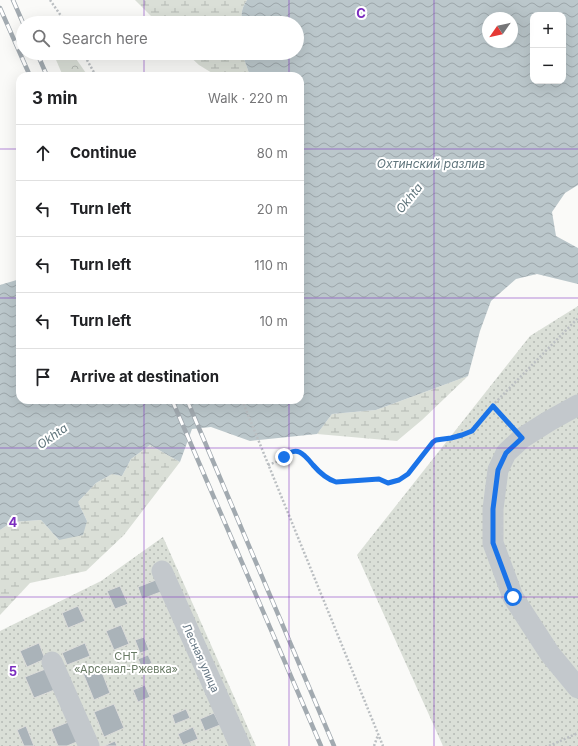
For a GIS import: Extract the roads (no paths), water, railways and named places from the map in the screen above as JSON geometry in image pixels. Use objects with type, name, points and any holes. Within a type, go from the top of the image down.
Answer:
[{"type":"lane","points":[[578,405],[522,438],[506,453],[498,470],[493,509],[493,543],[513,597],[550,654],[578,688]]},
{"type":"lane","name":"Лесная улица","points":[[162,571],[240,746]]},
{"type":"lane","points":[[52,662],[89,746]]},
{"type":"water","name":"Охтинский разлив","points":[[247,0],[578,0],[578,185],[565,193],[552,212],[556,236],[578,248],[578,284],[537,274],[516,279],[491,301],[480,331],[468,376],[376,410],[332,414],[317,434],[250,441],[211,427],[192,429],[180,462],[150,445],[131,459],[122,476],[112,474],[96,483],[78,502],[87,521],[83,535],[59,540],[41,520],[12,522],[0,530],[0,285],[16,280],[16,404],[304,404],[304,72],[249,72],[244,60],[304,60],[304,16],[242,16]]},
{"type":"railway","points":[[13,0],[20,16]]},
{"type":"railway","points":[[0,8],[16,44]]},
{"type":"railway","points":[[23,60],[28,72]]},
{"type":"railway","points":[[40,60],[45,72]]},
{"type":"railway","points":[[174,404],[321,746]]},
{"type":"railway","points":[[189,404],[334,746]]},
{"type":"water label","name":"Okhta","points":[[409,198]]},
{"type":"water label","name":"Okhta","points":[[52,436]]},
{"type":"park label","name":"СНТ «Арсенал-Ржевка»","points":[[126,662]]}]
